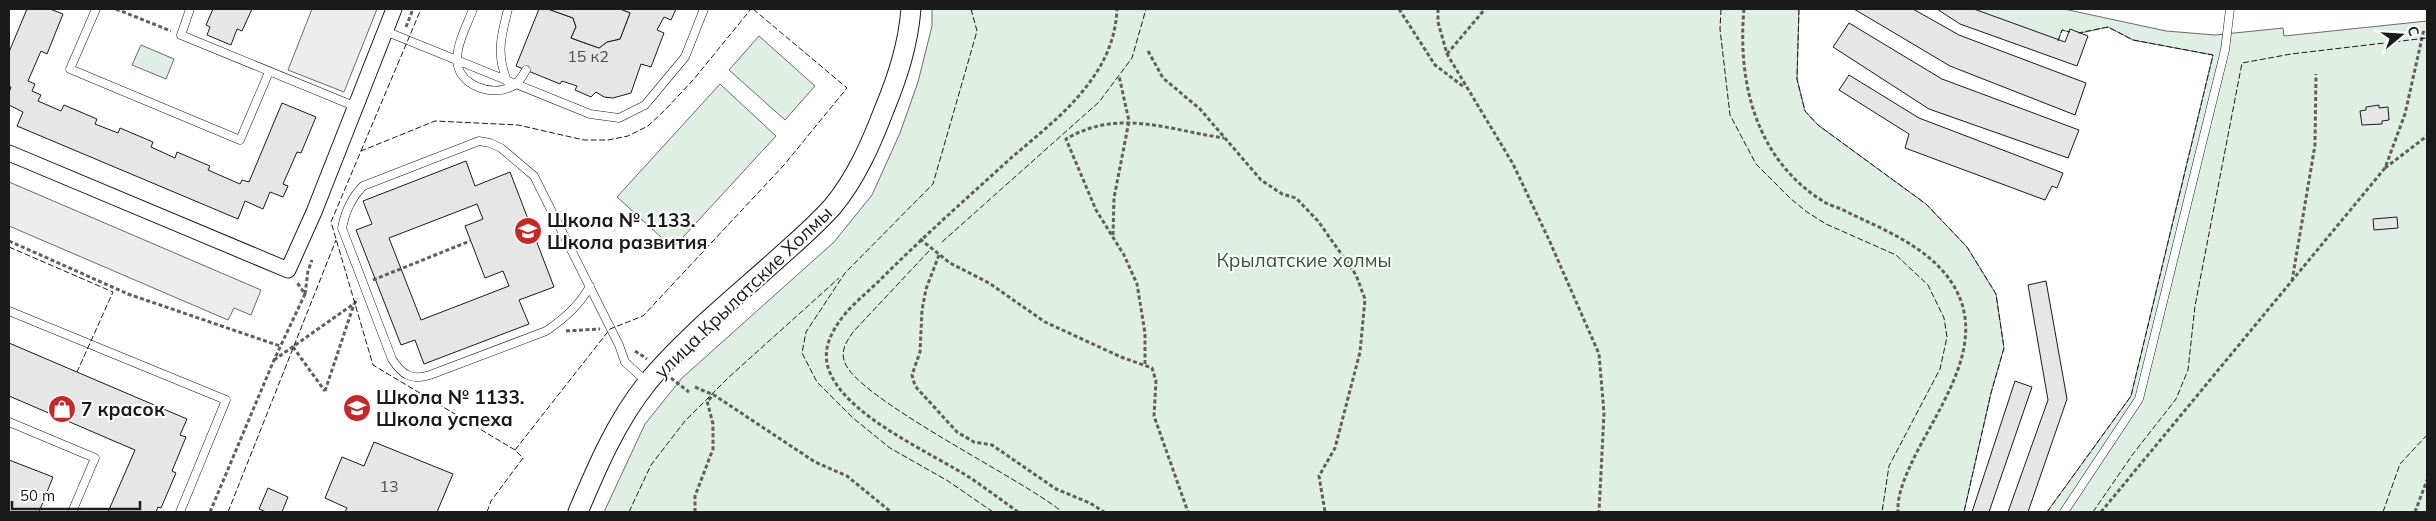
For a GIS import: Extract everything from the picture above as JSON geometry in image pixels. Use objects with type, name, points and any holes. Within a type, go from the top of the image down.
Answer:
[{"type":"street","points":[[9,152],[288,270],[314,212],[354,106],[394,9]]},
{"type":"street","name":"улица Крылатские Холмы","points":[[578,512],[615,430],[648,383],[680,348],[812,228],[833,206],[852,180],[898,76],[908,38],[911,9]]},
{"type":"lane","points":[[96,9],[70,69],[240,140],[269,72]]},
{"type":"lane","points":[[190,9],[180,35],[354,106]]},
{"type":"lane","points":[[474,9],[461,40],[457,61],[461,72],[470,83],[481,89],[503,90],[512,87],[519,81],[526,70]]},
{"type":"lane","points":[[507,81],[500,63],[502,36],[508,9]]},
{"type":"lane","points":[[385,31],[590,114],[619,118],[645,105],[685,57],[704,9]]},
{"type":"lane","points":[[2064,512],[2139,399],[2225,50],[2230,9]]},
{"type":"lane","points":[[590,286],[585,295],[563,319],[546,331],[425,377],[411,378],[400,371],[392,359],[342,228],[354,195],[363,186],[479,141],[501,148],[534,176],[590,286],[610,329],[619,345],[625,362],[648,383]]},
{"type":"lane","points":[[9,310],[226,400],[180,512]]},
{"type":"lane","points":[[9,422],[95,458],[72,512]]},
{"type":"path","points":[[116,9],[180,35]]},
{"type":"path","points":[[1018,512],[972,479],[866,414],[846,396],[831,376],[826,359],[828,344],[833,330],[846,315],[920,239],[1058,117],[1094,77],[1106,55],[1116,24],[1117,9]]},
{"type":"path","points":[[1399,9],[1435,65],[1465,87]]},
{"type":"path","points":[[1438,9],[1438,22],[1447,54],[1465,87],[1513,164],[1599,354],[1604,413],[1599,512]]},
{"type":"path","points":[[1447,54],[1485,9]]},
{"type":"path","points":[[1744,9],[1742,58],[1746,88],[1754,114],[1782,165],[1801,185],[1827,203],[1901,239],[1923,253],[1952,284],[1962,303],[1966,324],[1959,368],[1905,477],[1898,512]]},
{"type":"path","points":[[2385,168],[2405,114],[2424,28]]},
{"type":"path","points":[[1148,51],[1163,78],[1200,109],[1261,180],[1282,194],[1296,198],[1318,221],[1356,275],[1365,299],[1360,352],[1335,448],[1319,476],[1325,512]]},
{"type":"path","points":[[2292,282],[2315,145],[2316,74]]},
{"type":"path","points":[[1113,237],[1114,198],[1129,121],[1119,76]]},
{"type":"path","points":[[1145,364],[1145,333],[1137,284],[1124,255],[1096,210],[1066,140],[1083,129],[1129,121],[1224,138]]},
{"type":"path","points":[[2101,512],[2193,398],[2292,282],[2385,168],[2427,136]]},
{"type":"path","points":[[920,239],[950,263],[989,284],[1045,322],[1121,357],[1152,368],[1156,381],[1154,416],[1188,512]]},
{"type":"path","points":[[9,241],[128,294],[280,346]]},
{"type":"path","points":[[293,346],[325,391],[363,284],[470,241]]},
{"type":"path","points":[[940,255],[926,289],[922,310],[920,352],[912,375],[915,386],[957,432],[974,442],[992,445],[1056,489],[1090,502],[1104,512]]},
{"type":"path","points":[[210,512],[280,346],[305,294],[288,270]]},
{"type":"path","points":[[274,360],[355,303]]},
{"type":"path","points":[[546,331],[610,329]]},
{"type":"path","points":[[695,386],[714,395],[815,462],[847,476],[891,512]]},
{"type":"path","points":[[695,512],[695,496],[713,449],[713,424],[707,402],[714,395]]},
{"type":"path","points":[[2415,512],[2427,480]]},
{"type":"green space","name":"Крылатские холмы","points":[[932,9],[1799,9],[1797,79],[1805,111],[1818,125],[1926,204],[1967,247],[1996,294],[2004,348],[1991,393],[1964,512],[604,512],[645,424],[682,378],[834,242],[872,195],[900,133],[918,82],[932,26]]},
{"type":"green space","points":[[1964,9],[2064,9],[2166,31],[2215,35],[2283,28],[2284,36],[2427,21],[2427,512],[2047,512],[2131,396],[2213,55],[2133,40],[2108,27],[2076,34],[2062,30],[2056,46]]},
{"type":"green space","points":[[759,36],[815,86],[785,120],[729,70]]},
{"type":"green space","points":[[141,45],[174,59],[166,79],[132,65]]},
{"type":"green space","points":[[720,84],[776,136],[673,248],[617,197]]},
{"type":"shaded area","points":[[312,9],[377,9],[344,92],[288,70]]},
{"type":"shaded area","points":[[9,182],[261,290],[251,315],[234,308],[228,320],[9,226]]},
{"type":"building","points":[[27,9],[50,9],[63,14],[47,54],[41,51],[28,81],[35,84],[32,91],[41,95],[38,101],[61,111],[64,105],[97,119],[95,124],[118,133],[120,128],[153,142],[151,147],[175,158],[177,152],[210,166],[208,170],[240,184],[242,180],[249,182],[282,103],[316,117],[301,153],[297,152],[283,184],[288,186],[283,197],[270,192],[263,209],[245,201],[238,219],[17,126],[23,112],[9,105],[11,87],[9,86],[9,52]]},
{"type":"building","points":[[213,9],[252,9],[242,31],[237,29],[231,45],[207,35],[210,27],[206,25]]},
{"type":"building","points":[[539,9],[548,9],[573,18],[576,27],[571,38],[599,48],[607,42],[620,39],[630,13],[620,9],[676,9],[671,20],[664,17],[657,30],[664,33],[651,67],[641,64],[631,93],[613,98],[604,97],[596,92],[591,97],[575,90],[577,86],[562,81],[560,84],[516,66]]},
{"type":"building","points":[[548,9],[620,9],[630,13],[620,39],[607,42],[599,48],[571,38],[576,27],[573,18]]},
{"type":"building","points":[[1854,9],[1913,9],[1959,35],[2086,83],[2075,115],[1950,66]]},
{"type":"building","points":[[1937,9],[1974,9],[2065,42],[2070,29],[2088,36],[2077,66],[1960,24]]},
{"type":"building","points":[[1849,23],[1942,79],[2079,130],[2068,158],[1929,109],[1833,47]]},
{"type":"building","points":[[1849,75],[1919,118],[2063,173],[2057,188],[2052,186],[2045,200],[1905,148],[1909,134],[1839,90]]},
{"type":"building","points":[[2379,105],[2379,108],[2388,107],[2389,120],[2382,121],[2382,124],[2362,125],[2360,111],[2366,110],[2366,107]]},
{"type":"building","points":[[466,161],[475,186],[510,172],[554,287],[519,300],[529,324],[424,364],[415,340],[401,345],[356,230],[372,224],[363,201]],"holes":[[[477,204],[483,219],[465,226],[485,278],[503,271],[509,286],[421,320],[389,238]]]},
{"type":"building","points":[[2397,217],[2398,228],[2374,230],[2373,219]]},
{"type":"building","points":[[2046,281],[2067,399],[2028,512],[2008,512],[2048,400],[2028,285]]},
{"type":"building","points":[[9,343],[187,419],[180,435],[186,437],[172,471],[176,473],[161,508],[158,507],[156,512],[108,512],[135,450],[9,396]]},
{"type":"building","points":[[2015,381],[2032,387],[1989,512],[1972,512]]},
{"type":"building","points":[[374,442],[453,474],[437,512],[345,512],[347,508],[325,498],[342,457],[364,466]]},
{"type":"building","points":[[9,460],[53,477],[39,512],[9,512]]},
{"type":"building","points":[[268,488],[288,497],[282,512],[266,512],[259,509]]},
{"type":"fence","points":[[361,151],[421,9]]},
{"type":"fence","points":[[487,512],[491,501],[523,458],[515,450],[373,365],[331,222],[361,151],[435,121],[518,125],[584,140],[608,140],[628,136],[648,126],[665,110],[694,79],[751,9]]},
{"type":"fence","points":[[515,450],[610,329],[643,316],[784,165],[847,88],[753,9]]},
{"type":"fence","points":[[971,9],[977,31],[933,184],[845,273],[806,332],[802,353],[817,382],[853,418],[890,448],[948,481],[993,512]]},
{"type":"fence","points":[[942,242],[1099,102],[1132,58],[1146,9]]},
{"type":"fence","points":[[1721,9],[1720,29],[1730,115],[1756,164],[1807,212],[1826,224],[1896,255],[1928,285],[1944,318],[1947,337],[1940,369],[1889,466],[1882,512]]},
{"type":"fence","points":[[1799,9],[1797,79],[1805,111],[1818,125],[1926,204],[1967,247],[1996,294],[2004,348],[1991,393],[1964,512]]},
{"type":"fence","points":[[2047,512],[2131,396],[2213,55],[2133,40],[2108,27],[2078,33]]},
{"type":"fence","points":[[2058,41],[2062,30],[2070,32]]},
{"type":"fence","points":[[2093,512],[2133,454],[2176,399],[2188,370],[2195,306],[2242,63],[2291,54],[2427,38]]},
{"type":"fence","points":[[228,512],[336,240]]},
{"type":"fence","points":[[9,247],[113,292],[77,372]]},
{"type":"fence","points":[[929,251],[853,332],[844,349],[844,360],[854,376],[906,415],[1062,512]]},
{"type":"fence","points":[[629,512],[651,465],[685,421],[729,377],[839,278]]},
{"type":"fence","points":[[2383,512],[2400,464],[2427,435]]},
{"type":"place","name":"Школа № 1133. Школа развития","points":[[528,231]]},
{"type":"place","name":"Школа № 1133. Школа успеха","points":[[357,408]]},
{"type":"place","name":"7 красок","points":[[62,409]]}]
